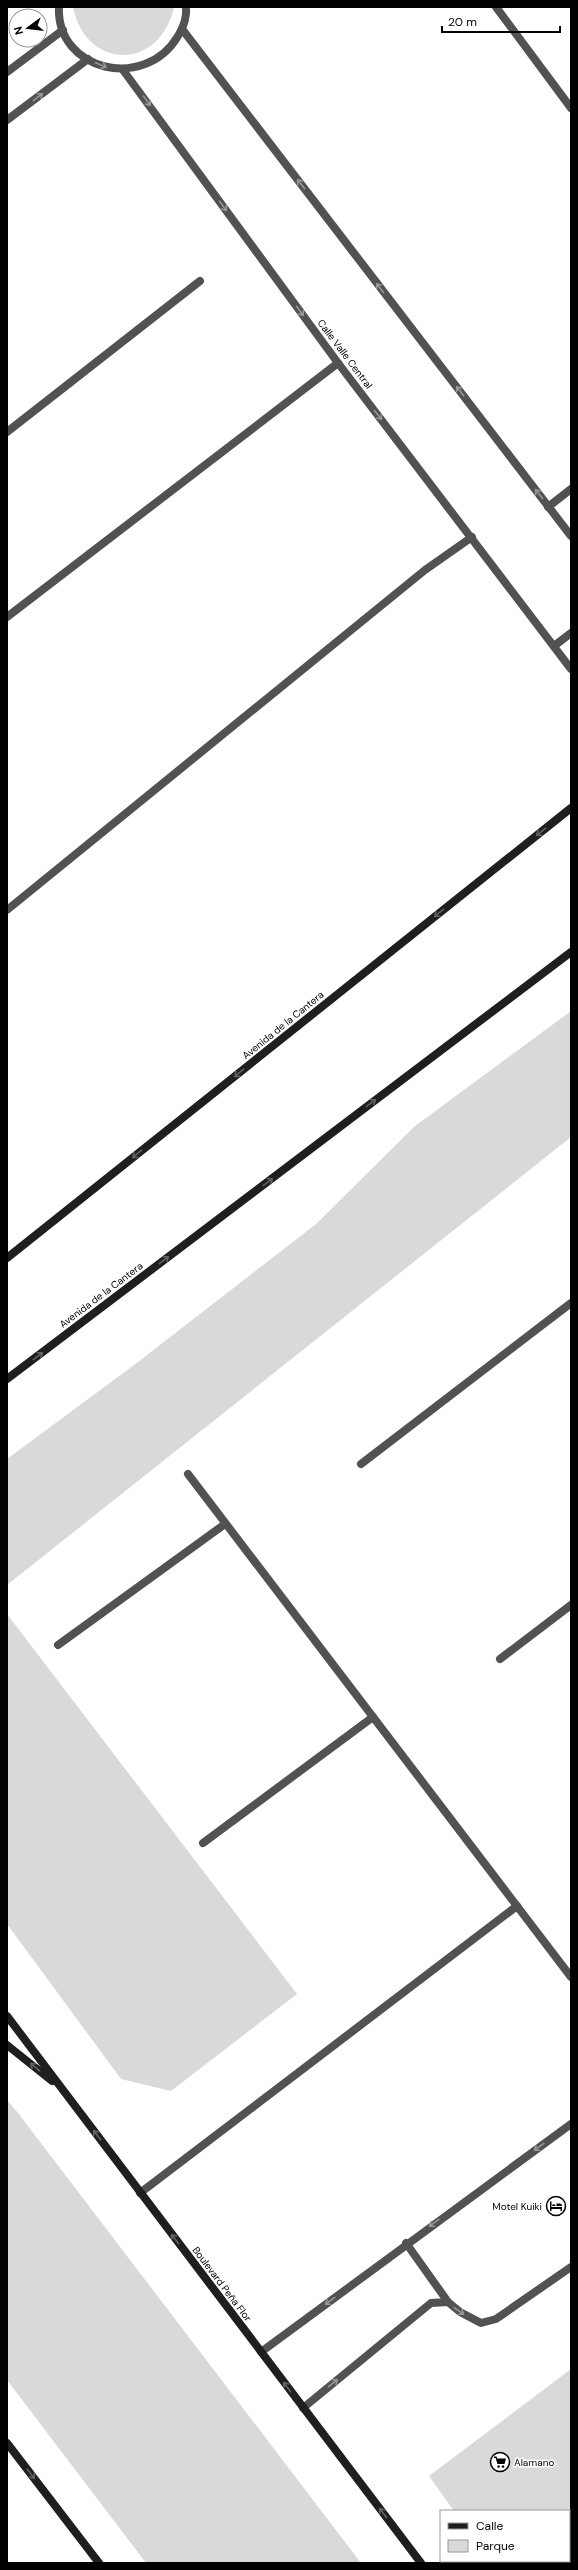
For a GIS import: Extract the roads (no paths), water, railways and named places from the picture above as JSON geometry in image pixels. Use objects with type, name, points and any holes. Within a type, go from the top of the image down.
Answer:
[{"type":"street","points":[[59,7],[64,30],[73,46],[88,59],[104,67],[124,70],[142,67],[159,58],[172,46],[182,29],[186,7]]},
{"type":"street","points":[[496,7],[571,108]]},
{"type":"street","points":[[182,29],[571,536]]},
{"type":"street","points":[[7,72],[64,30]]},
{"type":"street","points":[[7,120],[88,59]]},
{"type":"street","name":"Calle Valle Central","points":[[124,70],[338,363],[472,536],[571,668]]},
{"type":"street","points":[[7,432],[200,281]]},
{"type":"street","points":[[7,617],[338,363]]},
{"type":"street","points":[[548,506],[571,489]]},
{"type":"street","points":[[7,910],[425,570],[472,536]]},
{"type":"street","points":[[554,646],[571,632]]},
{"type":"street","name":"Avenida de la Cantera","points":[[7,1258],[571,808]]},
{"type":"street","name":"Avenida de la Cantera","points":[[7,1379],[571,952]]},
{"type":"street","points":[[361,1464],[571,1303]]},
{"type":"street","points":[[188,1474],[571,1977]]},
{"type":"street","points":[[58,1645],[225,1524]]},
{"type":"street","points":[[500,1659],[571,1605]]},
{"type":"street","points":[[203,1843],[373,1717]]},
{"type":"street","points":[[140,2193],[518,1906]]},
{"type":"street","name":"Boulevard Peña Flor","points":[[7,2016],[421,2563]]},
{"type":"street","points":[[7,2045],[62,2089]]},
{"type":"street","points":[[261,2352],[406,2243],[571,2124]]},
{"type":"street","points":[[406,2243],[448,2302],[460,2312],[481,2323],[496,2319],[571,2267]]},
{"type":"street","points":[[303,2408],[431,2303],[448,2302]]},
{"type":"street","points":[[7,2443],[99,2563]]},
{"type":"place","name":"Motel Kuiki","points":[[556,2206]]},
{"type":"place","name":"Alamano","points":[[500,2462]]}]
